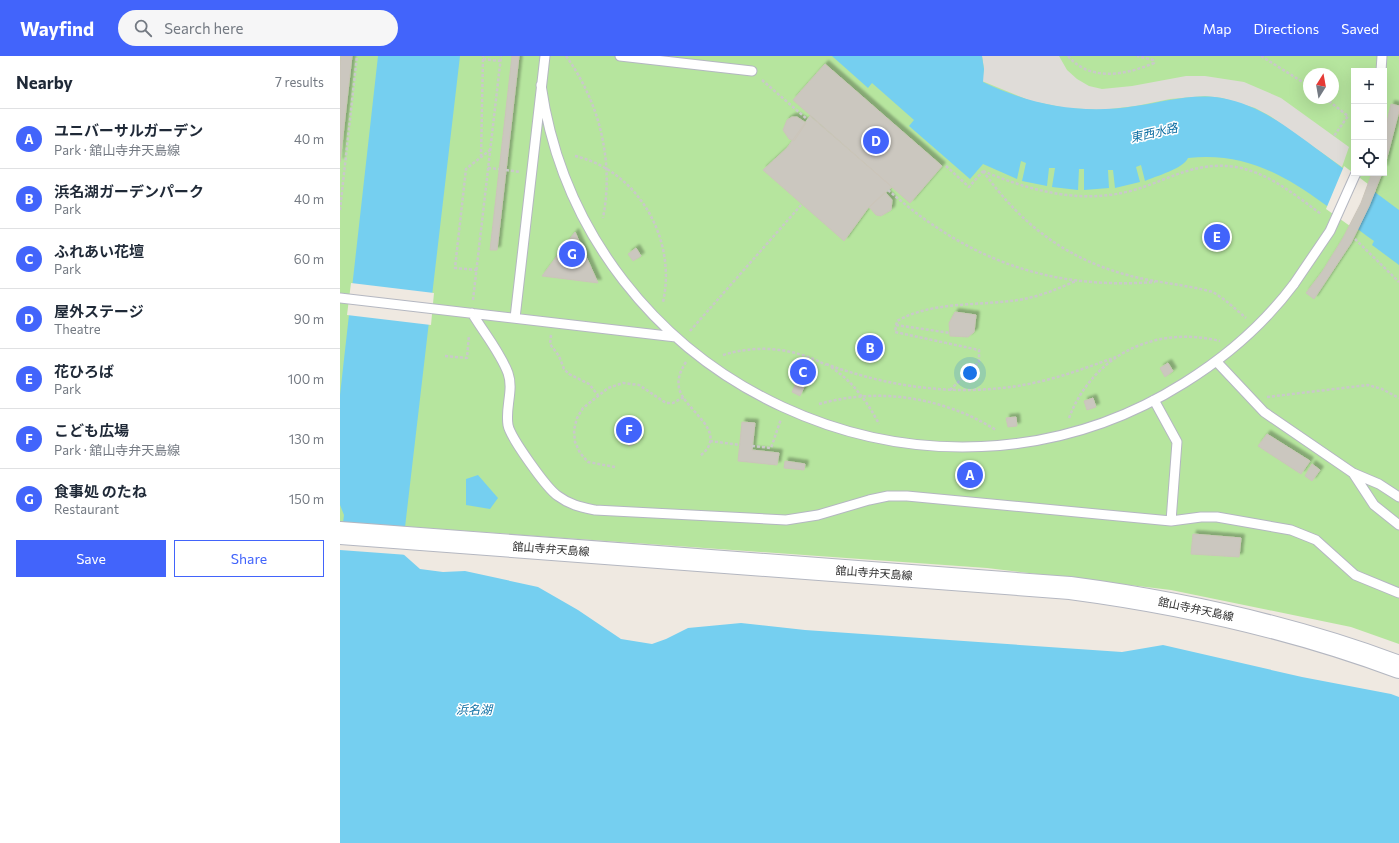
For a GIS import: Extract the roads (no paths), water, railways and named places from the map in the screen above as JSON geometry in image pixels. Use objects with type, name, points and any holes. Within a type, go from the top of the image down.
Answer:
[{"type":"main road","name":"舘山寺弁天島線","points":[[340,533],[1070,588],[1148,599],[1224,615],[1337,645],[1399,666]]},
{"type":"lane","points":[[515,318],[545,56]]},
{"type":"lane","points":[[620,56],[752,71]]},
{"type":"lane","points":[[1381,68],[1382,56]]},
{"type":"lane","points":[[541,86],[549,126],[572,194],[597,242],[627,285],[658,320],[706,362],[736,383],[784,408],[840,430],[884,440],[914,444],[952,447],[1014,443],[1065,434],[1102,423],[1154,400],[1196,375],[1235,346],[1256,327],[1294,284],[1330,231],[1355,176]]},
{"type":"lane","points":[[340,298],[515,318],[678,339]]},
{"type":"lane","points":[[472,313],[501,359],[508,375],[510,393],[506,410],[508,427],[515,442],[556,495],[574,506],[595,510],[786,520],[818,515],[875,499],[907,496],[1171,521],[1201,517],[1217,517],[1291,530],[1316,540],[1355,575],[1399,593]]},
{"type":"lane","points":[[1216,361],[1264,412],[1352,473],[1379,484],[1399,497]]},
{"type":"lane","points":[[1154,400],[1176,442],[1171,521]]},
{"type":"lane","points":[[1352,473],[1374,505],[1399,525]]},
{"type":"water","name":"浜名湖","points":[[378,56],[460,56],[402,553],[420,569],[443,572],[465,571],[538,587],[578,610],[621,639],[652,644],[688,628],[741,623],[805,630],[1122,652],[1163,645],[1302,677],[1391,694],[1399,697],[1399,843],[340,843],[340,546],[344,515],[340,505],[340,395]]},
{"type":"water","name":"東西水路","points":[[832,56],[982,56],[984,69],[983,82],[1020,97],[1057,106],[1096,109],[1115,108],[1189,97],[1211,97],[1236,101],[1263,112],[1287,127],[1351,174],[1351,176],[1354,176],[1399,210],[1399,265],[1372,245],[1374,241],[1309,193],[1288,180],[1265,169],[1242,161],[1216,157],[1188,158],[1181,166],[1145,181],[1141,165],[1136,167],[1140,182],[1115,188],[1113,170],[1108,170],[1109,188],[1084,190],[1084,169],[1079,169],[1078,190],[1052,187],[1055,168],[1049,168],[1047,186],[1022,181],[1026,163],[1021,161],[1017,179],[983,164],[970,179],[909,126],[914,120],[872,83],[868,88]]},
{"type":"water","points":[[478,475],[498,498],[490,509],[466,505],[466,479]]},
{"type":"place","name":"屋外ステージ","points":[[876,141]]},
{"type":"place","name":"花ひろば","points":[[1217,237]]},
{"type":"place","name":"食事処 のたね","points":[[572,254]]},
{"type":"place","name":"浜名湖ガーデンパーク","points":[[870,348]]},
{"type":"place","name":"ふれあい花壇","points":[[803,372]]},
{"type":"place","name":"こども広場","points":[[629,430]]},
{"type":"place","name":"ユニバーサルガーデン","points":[[970,475]]}]
